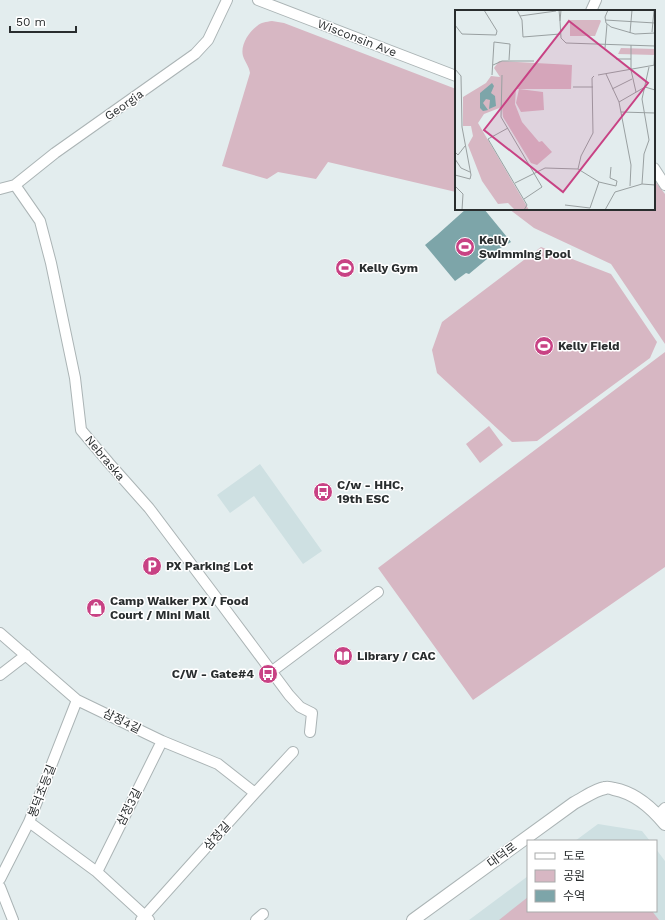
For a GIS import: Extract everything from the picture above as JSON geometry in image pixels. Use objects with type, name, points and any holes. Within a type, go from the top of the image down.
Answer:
[{"type":"main road","name":"대덕로","points":[[412,920],[574,803],[593,792],[606,787],[623,790],[662,816]]},
{"type":"street","name":"Georgia","points":[[0,189],[14,185],[55,153],[195,54],[208,40],[227,0]]},
{"type":"street","name":"Wisconsin Ave","points":[[258,0],[455,76]]},
{"type":"street","points":[[591,10],[596,0]]},
{"type":"street","points":[[655,169],[665,184]]},
{"type":"street","name":"Nebraska","points":[[14,185],[40,221],[51,263],[76,378],[81,430],[108,464],[149,508],[289,696],[300,707],[312,713],[310,732]]},
{"type":"street","points":[[271,672],[378,592]]},
{"type":"street","name":"삼정4길","points":[[0,633],[77,700],[162,741],[218,764],[255,793]]},
{"type":"street","points":[[0,675],[26,655]]},
{"type":"street","name":"봉덕초등길","points":[[0,879],[29,822],[77,700]]},
{"type":"street","name":"삼정3길","points":[[97,872],[162,741]]},
{"type":"street","name":"삼정길","points":[[145,919],[255,793],[293,752]]},
{"type":"street","points":[[29,822],[97,872],[145,919]]},
{"type":"street","points":[[0,887],[14,920]]},
{"type":"shaded area","points":[[260,464],[322,551],[303,564],[254,496],[230,513],[217,495]]},
{"type":"shaded area","points":[[598,824],[642,831],[649,840],[576,840]]},
{"type":"shaded area","points":[[657,850],[665,861],[665,920],[469,920],[527,877],[527,912],[657,912]]},
{"type":"green space","points":[[272,21],[284,23],[455,89],[455,192],[328,162],[316,179],[278,172],[267,179],[222,166],[250,73],[242,52],[244,43],[251,32],[264,22]]},
{"type":"green space","points":[[655,181],[665,194],[665,344],[611,264],[534,228],[510,210],[655,210]]},
{"type":"green space","name":"Kelly Field","points":[[541,247],[611,274],[657,342],[650,358],[537,441],[512,442],[437,373],[432,350],[442,322]]},
{"type":"green space","points":[[665,352],[665,567],[473,700],[378,568]]},
{"type":"green space","points":[[489,426],[503,445],[480,463],[466,444]]},
{"type":"green space","points":[[527,898],[527,912],[653,912],[659,920],[499,920]]},
{"type":"water","name":"Kelly Swimming Pool","points":[[465,210],[485,210],[511,242],[499,249],[469,274],[466,273],[455,281],[425,245]]},
{"type":"place","name":"Kelly Swimming Pool","points":[[465,247]]},
{"type":"place","name":"Kelly Gym","points":[[345,268]]},
{"type":"place","name":"Kelly Field","points":[[544,346]]},
{"type":"place","name":"C/w - HHC, 19th ESC","points":[[323,492]]},
{"type":"place","name":"PX Parking Lot","points":[[152,566]]},
{"type":"place","name":"Camp Walker PX / Food Court / Mini Mall","points":[[96,608]]},
{"type":"place","name":"Library / CAC","points":[[343,656]]},
{"type":"place","name":"C/W - Gate#4","points":[[268,674]]}]
